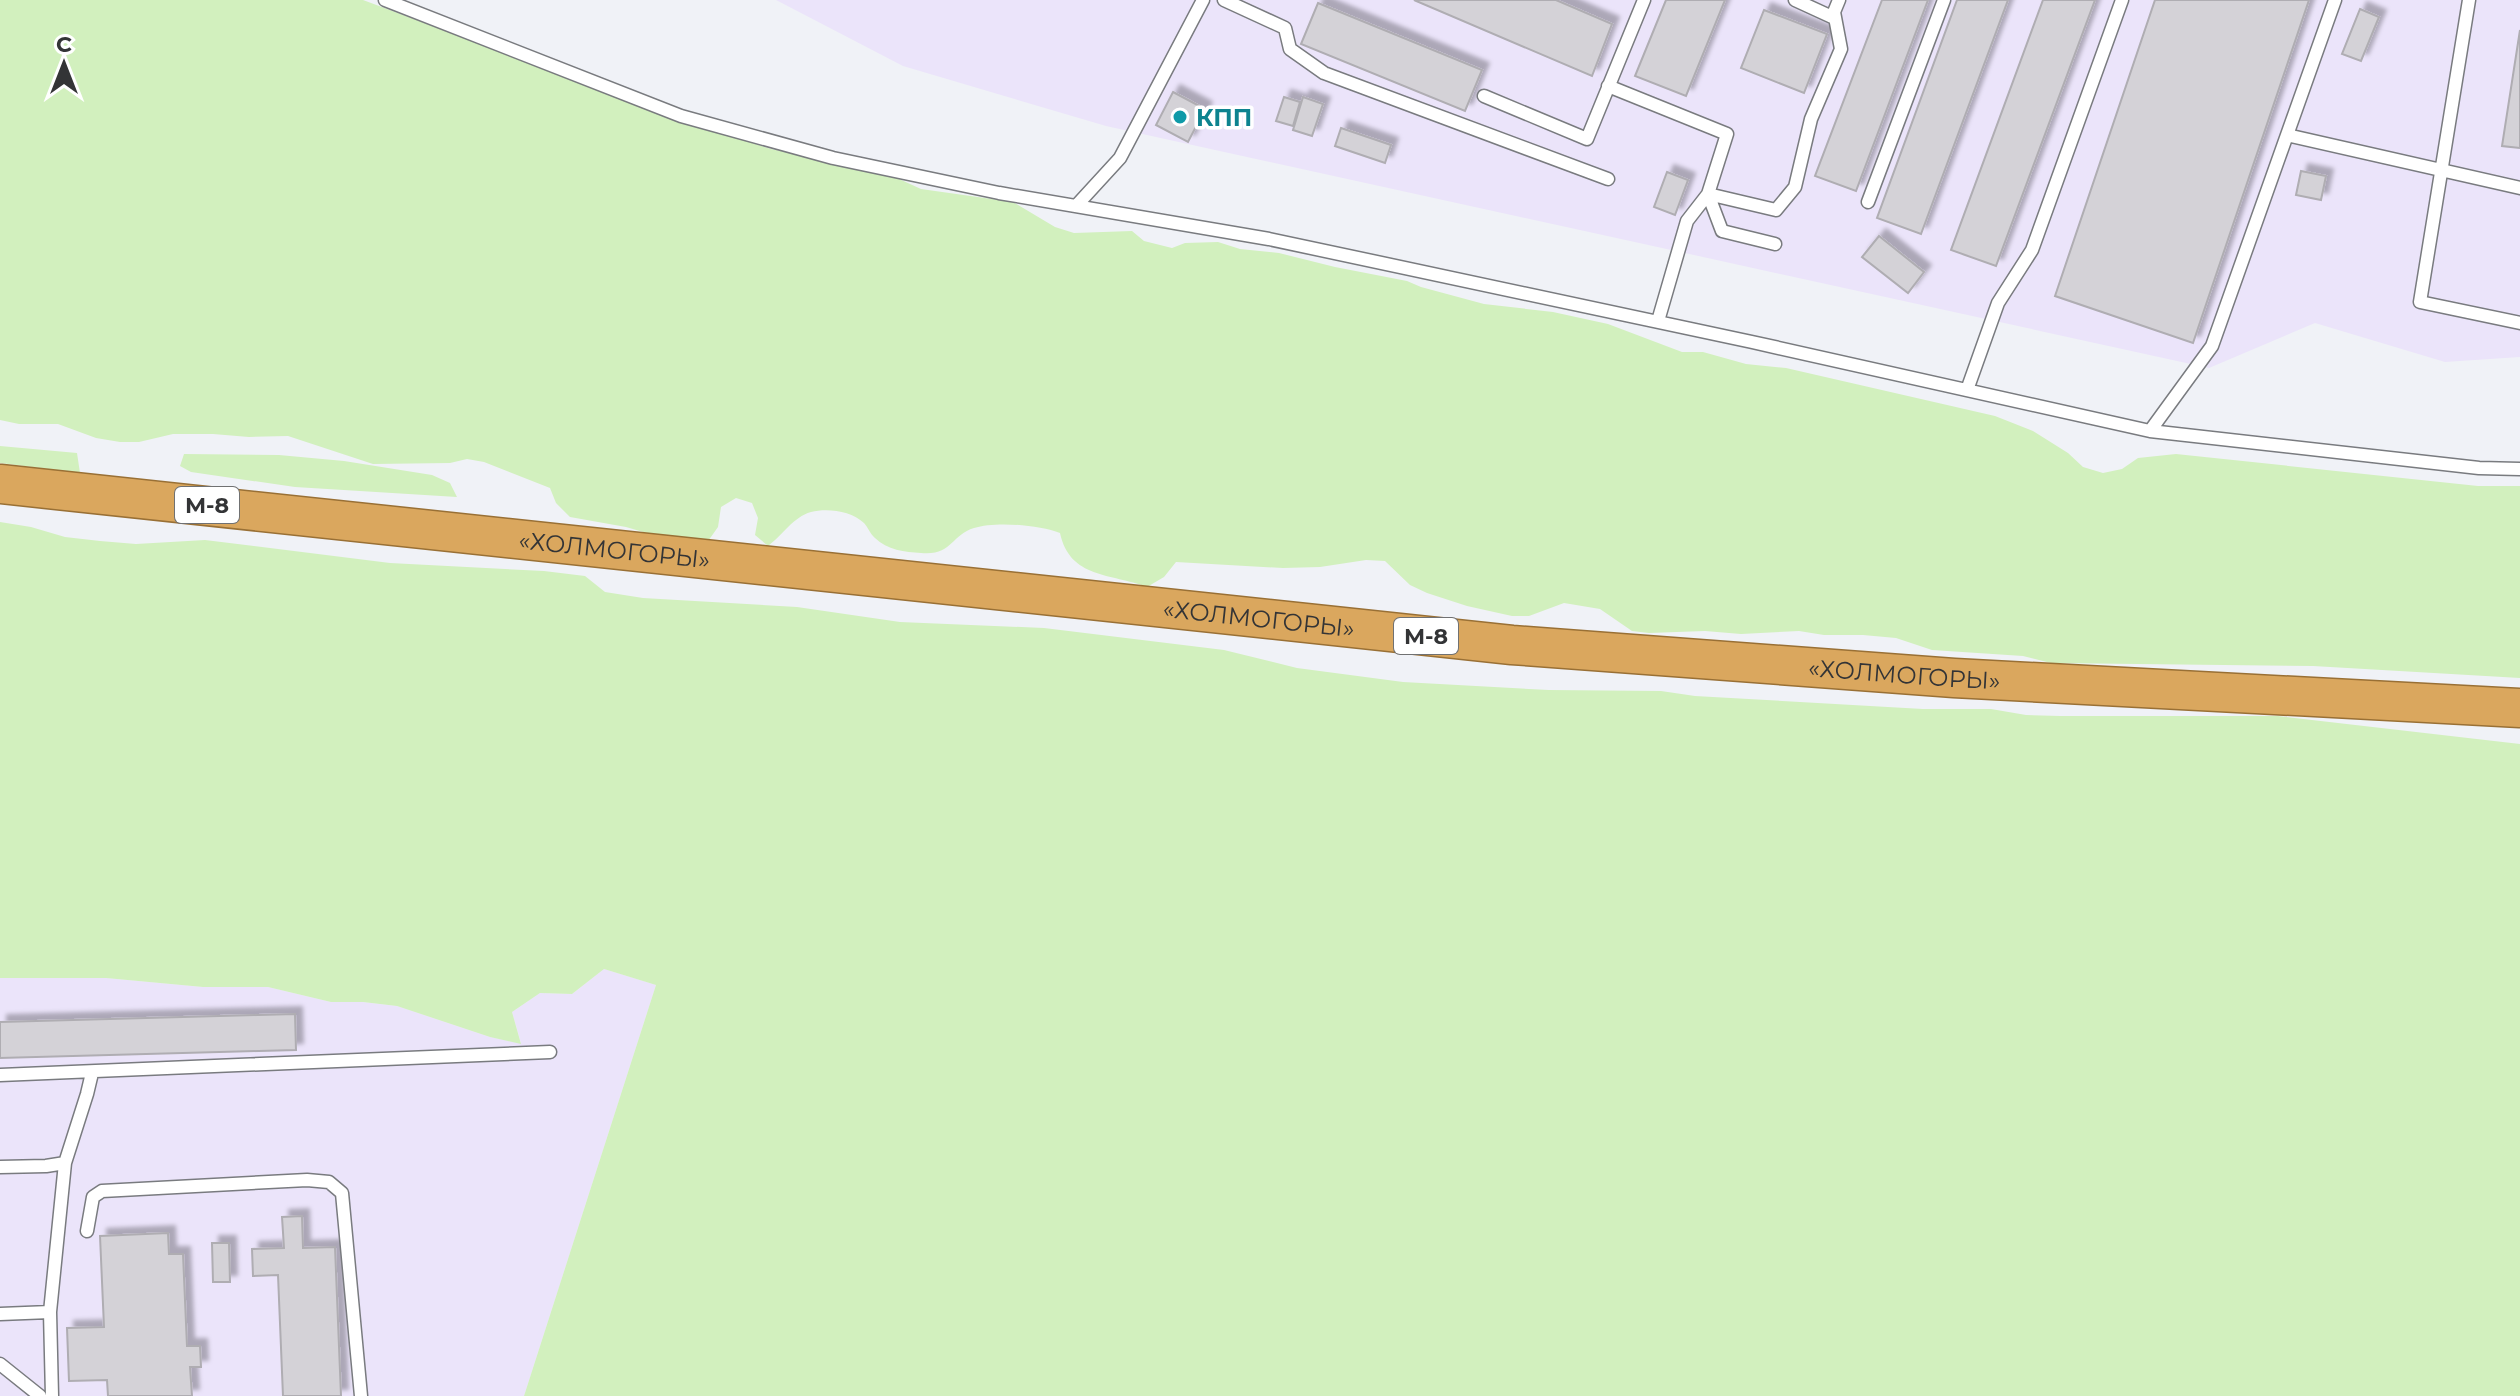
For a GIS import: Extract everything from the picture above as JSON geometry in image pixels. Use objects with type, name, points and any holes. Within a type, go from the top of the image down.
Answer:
[{"type":"highway","name":"«ХОЛМОГОРЫ»","points":[[0,484],[1512,645],[1954,678],[2520,708]]},
{"type":"lane","points":[[385,0],[681,116],[833,158],[999,193],[1269,239],[1658,321],[2150,431],[2479,468],[2520,469]]},
{"type":"lane","points":[[1076,206],[1120,158],[1203,0]]},
{"type":"lane","points":[[1224,0],[1285,28],[1290,49],[1324,73],[1608,179]]},
{"type":"lane","points":[[1484,96],[1587,139],[1644,0]]},
{"type":"lane","points":[[1795,0],[1832,17],[1836,6]]},
{"type":"lane","points":[[1868,202],[1944,0]]},
{"type":"lane","points":[[1967,390],[1998,303],[2032,250],[2122,0]]},
{"type":"lane","points":[[2150,431],[2212,346],[2335,0]]},
{"type":"lane","points":[[2469,0],[2420,302],[2520,323]]},
{"type":"lane","points":[[1708,194],[1776,210],[1795,187],[1811,119],[1841,49],[1836,6]]},
{"type":"lane","points":[[1608,86],[1727,134],[1708,194],[1687,221],[1658,321]]},
{"type":"lane","points":[[2287,135],[2520,188]]},
{"type":"lane","points":[[1708,194],[1722,231],[1775,244]]},
{"type":"lane","points":[[0,1075],[550,1052]]},
{"type":"lane","points":[[52,1396],[50,1312],[65,1163],[92,1073]]},
{"type":"lane","points":[[0,1167],[65,1163]]},
{"type":"lane","points":[[87,1231],[93,1197],[102,1191],[307,1180],[329,1182],[342,1193],[361,1396]]},
{"type":"lane","points":[[0,1314],[50,1312]]},
{"type":"lane","points":[[0,1364],[40,1396]]},
{"type":"shaded area","points":[[776,0],[2520,0],[2520,357],[2445,362],[2315,323],[2209,368],[1106,126],[903,66]]},
{"type":"shaded area","points":[[604,969],[656,985],[524,1396],[0,1396],[0,978],[106,978],[203,987],[268,987],[331,1002],[397,1006],[490,1037],[521,1043],[512,1012],[540,993],[572,994]]},
{"type":"green space","points":[[0,0],[363,0],[714,131],[771,149],[886,173],[921,189],[1013,202],[1055,227],[1074,233],[1132,231],[1144,241],[1172,248],[1185,243],[1218,242],[1240,249],[1279,253],[1407,281],[1484,304],[1553,312],[1608,324],[1682,352],[1703,352],[1746,364],[1786,368],[1995,416],[2033,431],[2068,453],[2083,467],[2103,473],[2122,469],[2138,458],[2176,454],[2478,486],[2520,486],[2520,678],[2313,666],[2051,663],[2023,656],[1932,650],[1896,638],[1799,631],[1649,633],[1632,631],[1600,609],[1564,603],[1529,616],[1512,616],[1467,606],[1410,585],[1385,561],[1283,568],[1176,562],[1164,577],[1147,587],[1082,567],[1065,548],[1060,533],[1029,526],[1005,524],[974,528],[939,551],[921,553],[885,545],[853,516],[818,511],[799,518],[768,546],[755,535],[758,518],[752,503],[736,498],[721,507],[718,527],[706,544],[667,539],[626,527],[570,517],[556,503],[550,488],[484,462],[467,459],[450,463],[373,464],[288,436],[173,434],[139,442],[120,442],[96,438],[58,424],[19,424],[0,420]]},
{"type":"green space","points":[[0,446],[77,453],[80,473],[0,463]]},
{"type":"green space","points":[[184,454],[279,455],[344,461],[432,475],[450,483],[457,497],[295,487],[191,472],[180,466]]},
{"type":"green space","points":[[0,522],[65,537],[100,541],[136,544],[205,540],[390,563],[544,571],[585,576],[605,592],[643,598],[797,607],[900,622],[1044,628],[1224,650],[1297,668],[1403,682],[1549,690],[1661,691],[1695,696],[1923,709],[1991,709],[2026,715],[2278,716],[2520,744],[2520,1396],[524,1396],[656,985],[604,969],[572,994],[540,993],[512,1012],[521,1044],[397,1006],[331,1002],[268,987],[203,987],[106,978],[0,978]]},
{"type":"building","points":[[1414,0],[1556,0],[1612,24],[1592,76]]},
{"type":"building","points":[[1666,0],[1725,0],[1686,96],[1635,76]]},
{"type":"building","points":[[1882,0],[1928,0],[1856,191],[1815,176]]},
{"type":"building","points":[[1957,0],[2008,0],[1921,234],[1877,218]]},
{"type":"building","points":[[2043,0],[2095,0],[1996,266],[1951,250]]},
{"type":"building","points":[[2155,0],[2309,0],[2193,343],[2055,296]]},
{"type":"building","points":[[1318,3],[1482,70],[1465,111],[1301,44]]},
{"type":"building","points":[[2360,9],[2379,17],[2361,61],[2342,54]]},
{"type":"building","points":[[1764,10],[1827,34],[1804,93],[1741,68]]},
{"type":"building","points":[[2520,30],[2520,148],[2502,146]]},
{"type":"building","name":"КПП","points":[[1173,92],[1205,109],[1188,142],[1156,125]]},
{"type":"building","points":[[1284,97],[1300,102],[1293,126],[1276,121]]},
{"type":"building","points":[[1303,97],[1323,104],[1312,136],[1293,130]]},
{"type":"building","points":[[1341,128],[1391,145],[1385,163],[1335,146]]},
{"type":"building","points":[[2301,171],[2326,176],[2321,200],[2296,195]]},
{"type":"building","points":[[1667,172],[1688,180],[1675,215],[1654,207]]},
{"type":"building","points":[[1879,236],[1924,272],[1908,293],[1862,257]]},
{"type":"building","points":[[295,1014],[296,1050],[0,1058],[0,1022]]},
{"type":"building","points":[[302,1216],[303,1248],[335,1247],[341,1396],[283,1396],[278,1275],[253,1276],[252,1249],[284,1248],[282,1217]]},
{"type":"building","points":[[168,1233],[169,1254],[183,1254],[187,1346],[200,1346],[201,1367],[190,1367],[192,1396],[108,1396],[107,1380],[69,1381],[67,1328],[104,1327],[100,1236]]},
{"type":"building","points":[[212,1243],[229,1243],[230,1282],[213,1282]]},
{"type":"place","name":"КПП","points":[[1180,117]]}]
